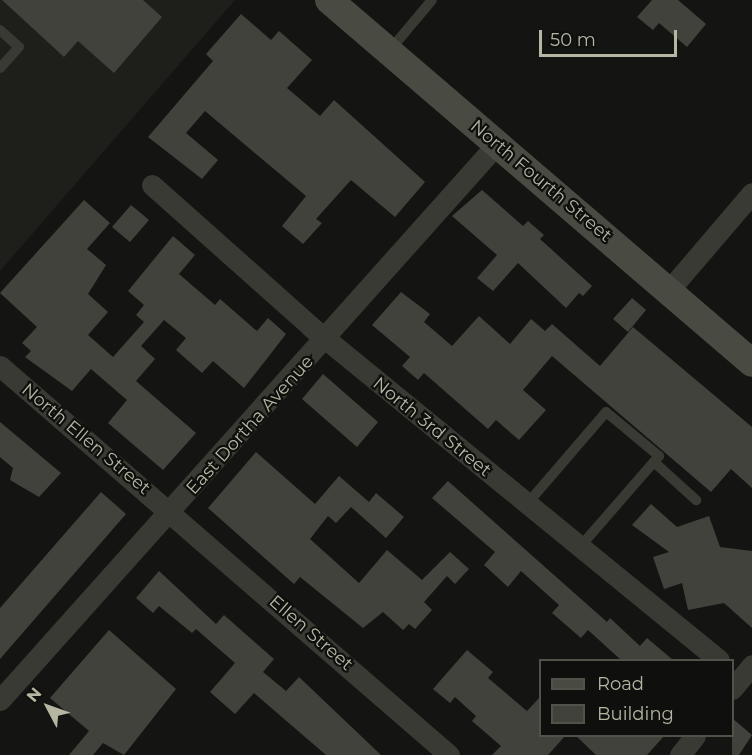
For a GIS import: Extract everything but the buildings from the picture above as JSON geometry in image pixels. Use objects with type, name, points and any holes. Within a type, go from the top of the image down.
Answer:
[{"type":"main road","name":"North Fourth Street","points":[[329,0],[496,145],[670,289],[752,363]]},
{"type":"street","name":"East Dortha Avenue","points":[[1,697],[327,340],[496,145]]},
{"type":"street","name":"North 3rd Street","points":[[152,185],[327,340],[718,659]]},
{"type":"street","points":[[670,289],[752,193]]},
{"type":"street","name":"North Ellen Street","points":[[0,366],[172,511]]},
{"type":"street","name":"Ellen Street","points":[[172,511],[449,755]]},
{"type":"street","points":[[680,755],[694,737]]},
{"type":"lane","points":[[389,52],[432,0]]},
{"type":"lane","points":[[0,30],[19,47],[0,68]]},
{"type":"lane","points":[[527,504],[606,412],[659,456],[580,547]]},
{"type":"lane","points":[[654,462],[696,500]]},
{"type":"shaded area","points":[[0,0],[235,0],[0,271]]}]
